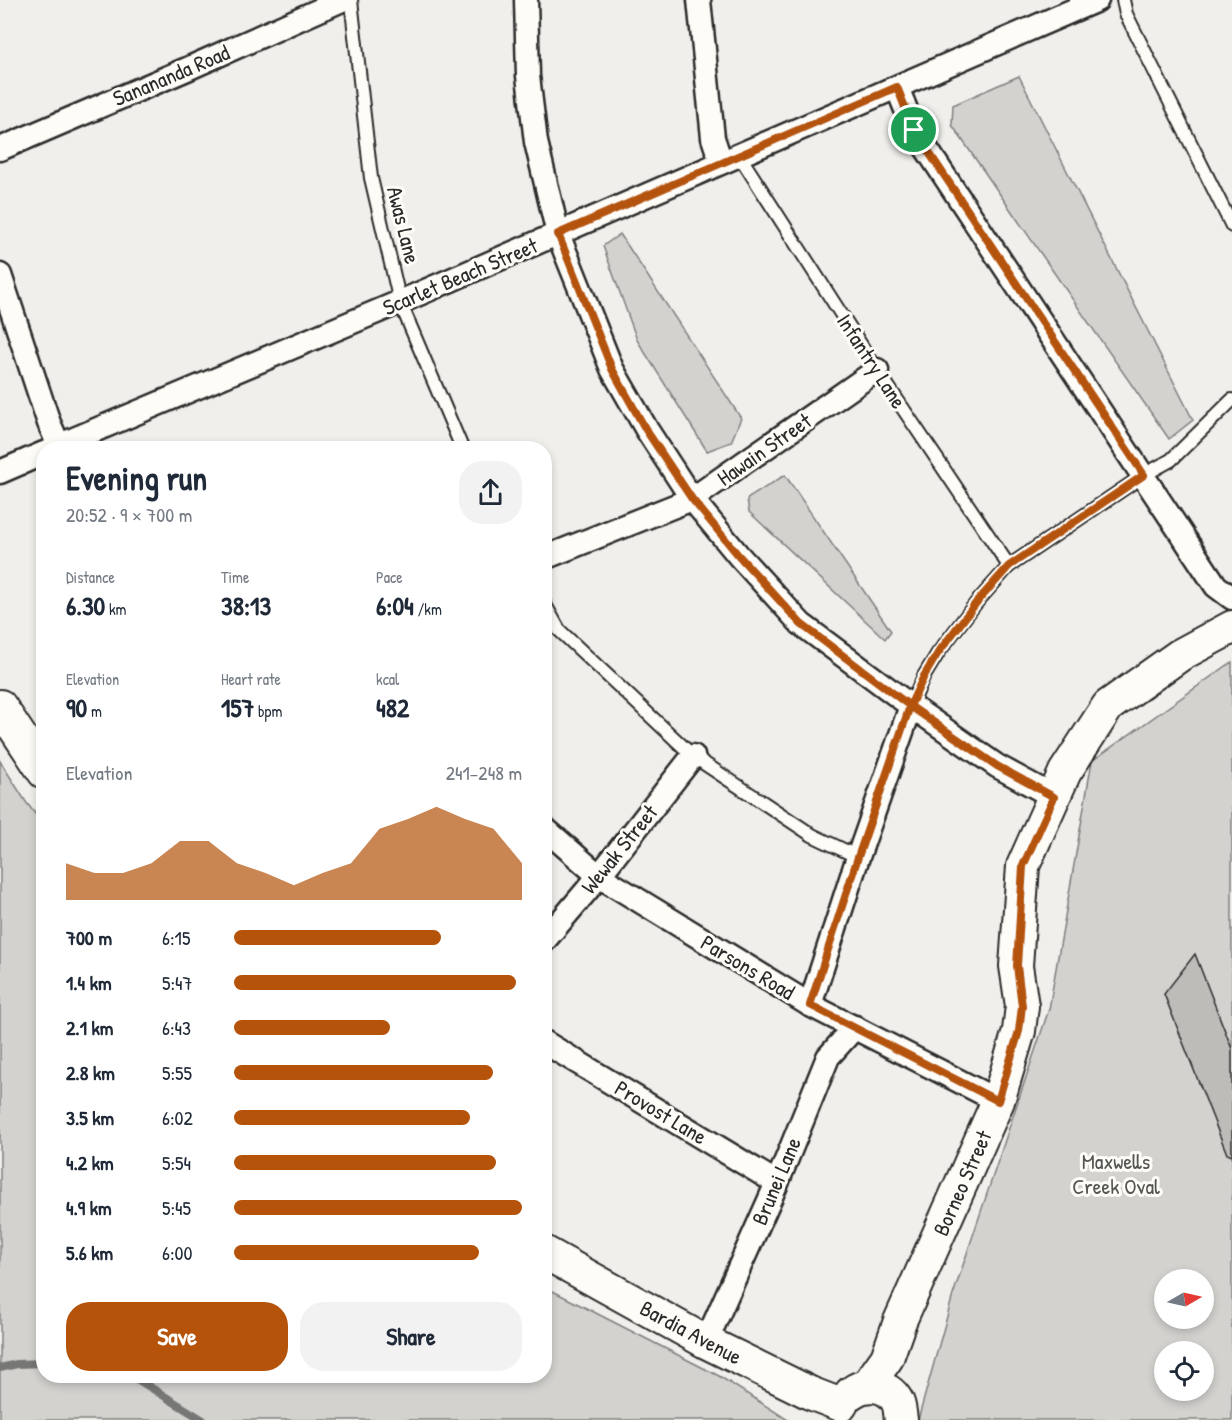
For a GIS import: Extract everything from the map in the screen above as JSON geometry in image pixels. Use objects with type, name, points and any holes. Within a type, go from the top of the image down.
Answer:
[{"type":"street","name":"Sanananda Road","points":[[0,149],[342,0]]},
{"type":"street","points":[[526,0],[528,76],[536,141],[558,234],[612,369],[646,430],[692,499],[739,556],[801,624],[910,706],[997,766],[1054,797]]},
{"type":"street","name":"Infantry Lane","points":[[699,0],[713,138],[730,159]]},
{"type":"street","name":"Scarlet Beach Street","points":[[73,441],[1097,0]]},
{"type":"street","points":[[897,87],[914,130],[1216,586],[1232,598]]},
{"type":"street","points":[[0,274],[49,423],[52,441]]},
{"type":"street","name":"Hawain Street","points":[[552,555],[692,499],[877,370]]},
{"type":"street","name":"Scarlet Beach Street","points":[[0,472],[36,457]]},
{"type":"street","name":"Borneo Street","points":[[840,1413],[854,1390],[867,1386],[887,1358],[900,1321],[998,1101],[1019,1031],[1022,1006],[1017,966],[1023,866],[1065,772],[1108,706],[1180,655],[1232,627]]},
{"type":"street","points":[[0,706],[36,760]]},
{"type":"street","points":[[810,1005],[910,706]]},
{"type":"street","name":"Wewak Street","points":[[552,932],[599,876],[693,756]]},
{"type":"street","name":"Parsons Road","points":[[552,835],[599,876],[810,1005],[998,1101]]},
{"type":"street","name":"Brunei Lane","points":[[706,1342],[777,1183],[828,1057],[855,1027]]},
{"type":"street","name":"Provost Lane","points":[[552,1047],[777,1183]]},
{"type":"street","name":"Bardia Avenue","points":[[552,1256],[706,1342],[810,1393],[840,1413]]},
{"type":"street","points":[[867,1386],[883,1388],[891,1394],[898,1402],[901,1420]]},
{"type":"lane","name":"Awas Lane","points":[[351,0],[370,178],[400,302],[459,441]]},
{"type":"lane","points":[[1123,0],[1126,14],[1232,226]]},
{"type":"lane","name":"Infantry Lane","points":[[730,159],[877,370],[1009,566]]},
{"type":"lane","points":[[910,706],[938,653],[976,603],[1009,566],[1171,459],[1232,400]]},
{"type":"lane","points":[[552,617],[559,630],[693,756],[812,835],[858,857]]},
{"type":"green space","points":[[1019,76],[1193,420],[1169,439],[952,125],[953,105]]},
{"type":"green space","points":[[620,234],[741,418],[731,442],[707,451],[637,340],[603,246]]},
{"type":"green space","points":[[785,475],[891,631],[885,639],[749,512],[747,499]]},
{"type":"green space","name":"Maxwells Creek Oval","points":[[1232,662],[1232,1420],[918,1420],[953,1295],[1049,1009],[1092,761]]},
{"type":"green space","points":[[0,761],[36,815],[36,1383],[552,1383],[552,1291],[719,1376],[788,1420],[0,1420]]},
{"type":"building","points":[[1195,954],[1232,1049],[1232,1156],[1227,1154],[1164,994]]},
{"type":"waterway","points":[[0,1368],[36,1363]]},
{"type":"waterway","points":[[143,1383],[203,1420]]},
{"type":"route","points":[[914,130],[897,87],[558,234],[612,369],[646,430],[692,499],[739,556],[801,624],[910,706],[810,1005],[998,1101],[1019,1031],[1022,1006],[1017,966],[1023,866],[1054,797],[997,766],[910,706],[938,653],[976,603],[1009,566],[1144,475],[914,130]]}]
